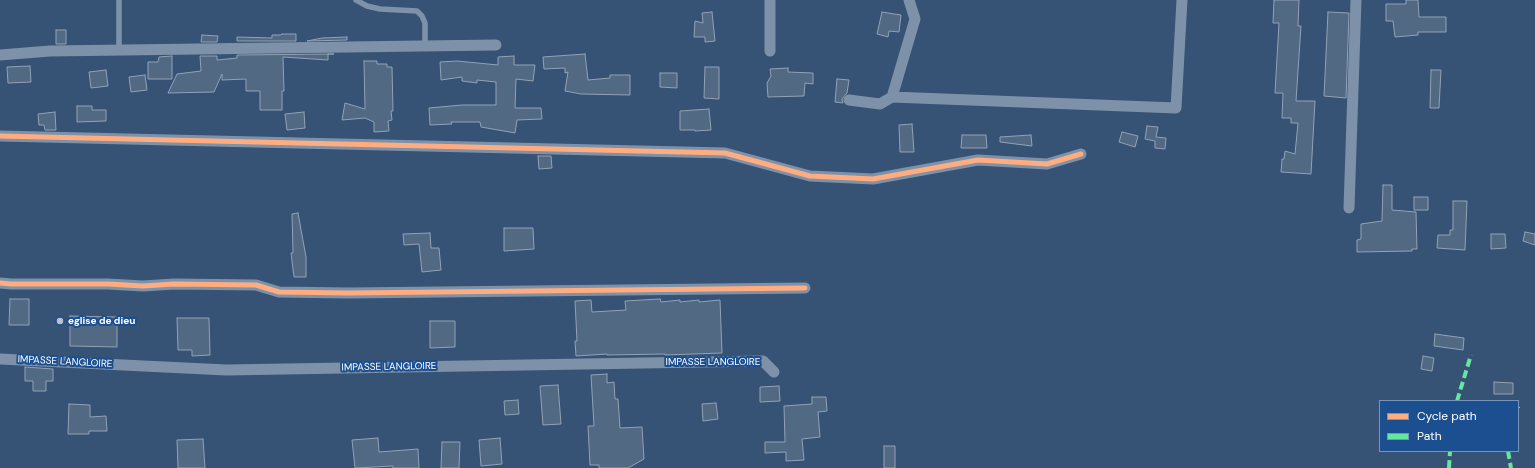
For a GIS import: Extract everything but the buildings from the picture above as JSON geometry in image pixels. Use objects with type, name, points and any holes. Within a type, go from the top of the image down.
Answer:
[{"type":"street","points":[[770,0],[770,51]]},
{"type":"street","points":[[892,97],[915,18],[909,0]]},
{"type":"street","points":[[849,100],[880,104],[892,97],[1176,108],[1182,0]]},
{"type":"street","points":[[1349,208],[1356,0]]},
{"type":"street","points":[[0,55],[50,51],[496,45]]},
{"type":"street","points":[[0,136],[725,153],[810,176],[873,179],[978,160],[1047,164],[1081,154]]},
{"type":"street","points":[[0,283],[108,284],[143,286],[174,284],[256,285],[279,292],[348,293],[805,288]]},
{"type":"street","name":"IMPASSE LANGLOIRE","points":[[0,360],[226,370],[763,361],[774,372]]},
{"type":"lane","points":[[119,0],[119,50]]},
{"type":"lane","points":[[356,0],[367,6],[380,9],[417,11],[422,16],[425,23],[425,46]]},
{"type":"marked path","points":[[1457,400],[1471,355]]},
{"type":"marked path","points":[[1449,468],[1450,452]]},
{"type":"marked path","points":[[1508,452],[1511,468]]},
{"type":"cycle path","points":[[0,136],[725,153],[810,176],[873,179],[978,160],[1047,164],[1081,154]]},
{"type":"cycle path","points":[[0,283],[108,284],[143,286],[174,284],[256,285],[279,292],[348,293],[805,288]]},
{"type":"place","name":"eglise de dieu","points":[[60,321]]}]
